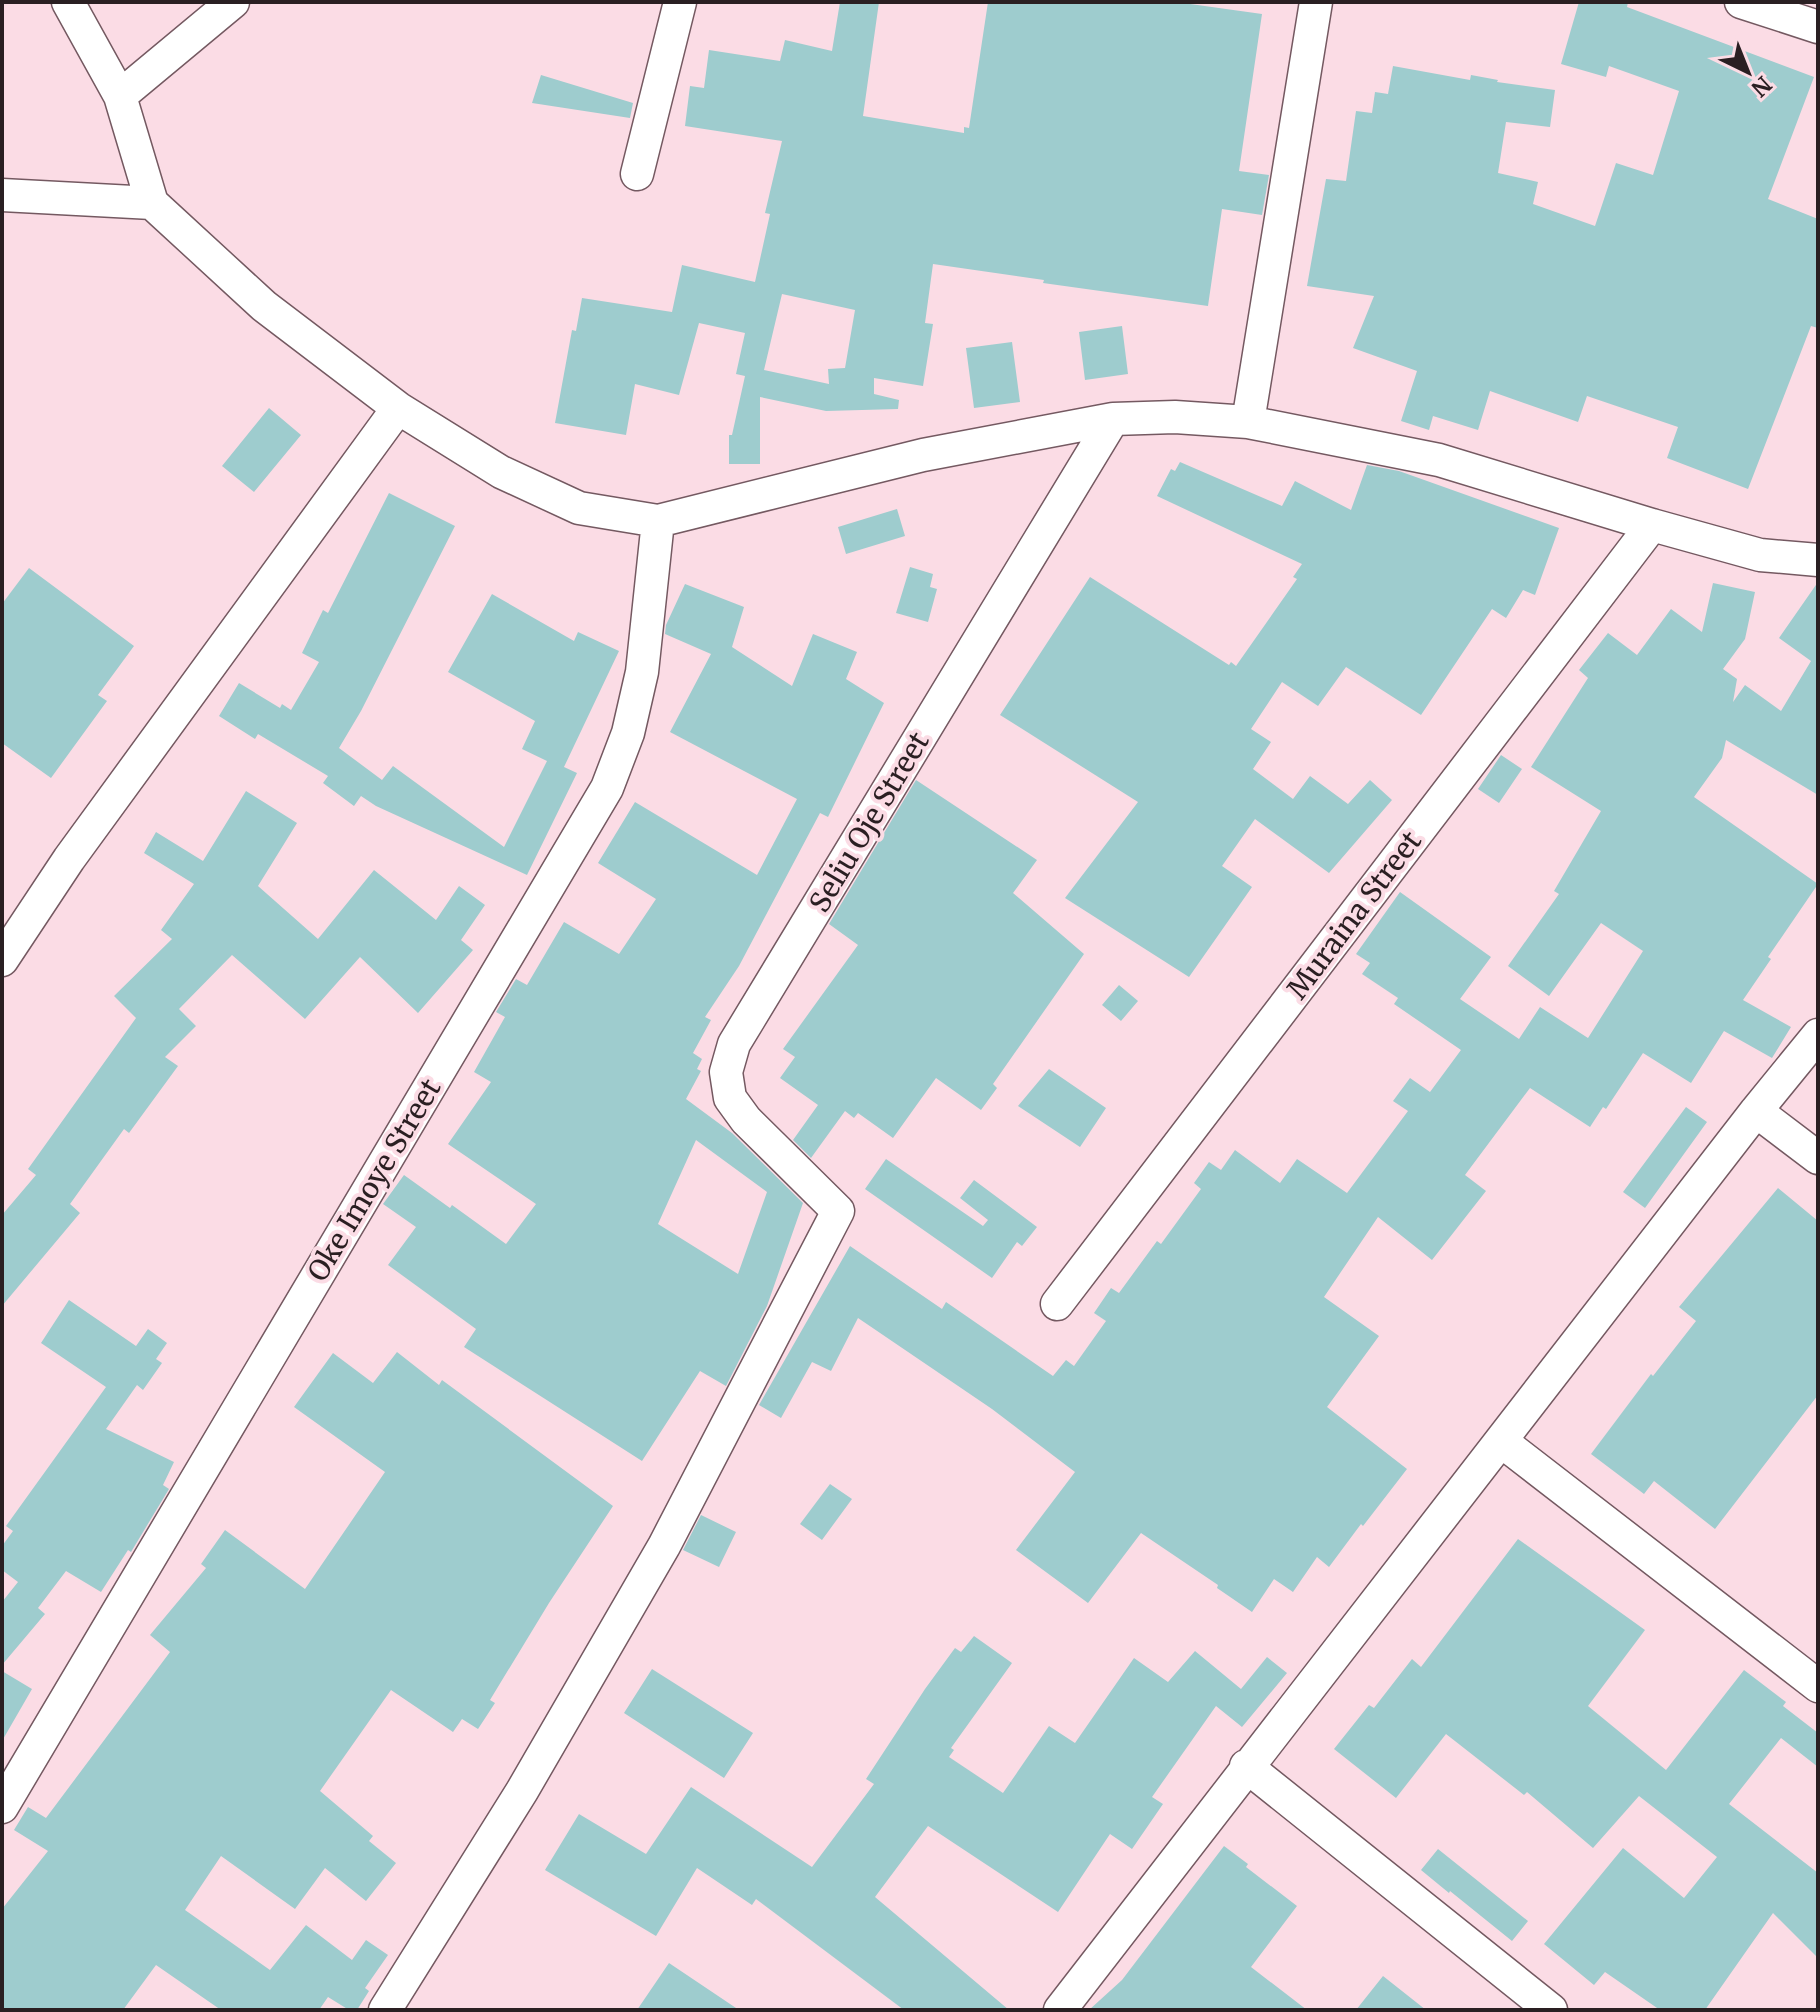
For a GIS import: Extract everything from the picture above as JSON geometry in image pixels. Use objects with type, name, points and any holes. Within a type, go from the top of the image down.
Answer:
[{"type":"street","points":[[68,2],[120,96],[152,203],[264,306],[398,408],[501,472],[579,508],[658,521],[923,455],[1113,419],[1175,417],[1248,422],[1439,460],[1760,555],[1818,560]]},
{"type":"street","points":[[120,96],[233,2]]},
{"type":"street","points":[[637,174],[680,2]]},
{"type":"street","points":[[1248,422],[1316,2]]},
{"type":"street","points":[[1741,2],[1818,27]]},
{"type":"street","points":[[2,195],[152,203]]},
{"type":"street","points":[[2,960],[69,859],[398,408]]},
{"type":"street","name":"Seliu Oje Street","points":[[385,2010],[522,1791],[664,1546],[838,1211],[746,1120],[730,1098],[726,1072],[734,1044],[1113,419]]},
{"type":"street","name":"Oke Imoye Street","points":[[2,1807],[607,788],[628,733],[642,672],[658,521]]},
{"type":"street","name":"Muraina Street","points":[[1057,1304],[1652,525]]},
{"type":"street","points":[[1060,2010],[1246,1766],[1818,1035]]},
{"type":"street","points":[[1756,1111],[1818,1158]]},
{"type":"street","points":[[1501,1441],[1818,1686]]},
{"type":"street","points":[[1246,1766],[1551,2010]]},
{"type":"building","points":[[840,2],[879,2],[863,116],[964,133],[964,127],[969,128],[988,2],[1176,2],[1262,14],[1239,171],[1269,175],[1262,215],[1222,209],[1208,306],[933,264],[925,323],[933,324],[923,386],[874,378],[874,394],[899,400],[898,409],[826,411],[760,397],[760,464],[729,464],[729,435],[732,435],[745,376],[736,374],[745,333],[699,323],[679,395],[635,384],[626,435],[555,423],[572,330],[576,331],[582,298],[672,312],[682,265],[755,282],[770,214],[765,213],[782,141],[685,126],[690,86],[704,88],[709,50],[780,61],[785,40],[832,51]],"holes":[[[782,294],[855,310],[845,368],[828,369],[829,384],[764,370]]]},
{"type":"building","points":[[1579,2],[1628,2],[1627,7],[1814,77],[1768,199],[1818,219],[1818,328],[1811,326],[1748,489],[1667,458],[1678,427],[1587,396],[1578,422],[1490,391],[1478,430],[1433,416],[1429,430],[1401,421],[1417,371],[1353,348],[1374,296],[1307,286],[1326,179],[1346,181],[1356,111],[1372,113],[1375,92],[1388,94],[1393,66],[1470,80],[1471,75],[1555,90],[1550,127],[1506,122],[1498,173],[1538,182],[1533,204],[1595,226],[1616,163],[1653,175],[1679,91],[1609,66],[1606,77],[1561,64]]},
{"type":"building","points":[[541,75],[633,103],[630,118],[532,103]]},
{"type":"building","points":[[1122,326],[1128,374],[1085,380],[1079,332]]},
{"type":"building","points":[[1012,342],[1020,402],[974,408],[966,348]]},
{"type":"building","points":[[269,408],[301,435],[254,492],[222,466]]},
{"type":"building","points":[[1180,462],[1282,506],[1295,481],[1351,510],[1367,465],[1399,471],[1559,528],[1535,595],[1523,590],[1506,618],[1492,609],[1421,715],[1346,667],[1318,706],[1282,682],[1251,729],[1271,742],[1253,769],[1293,799],[1310,776],[1348,804],[1370,780],[1392,800],[1329,873],[1255,819],[1222,866],[1252,887],[1189,977],[1065,898],[1138,802],[1000,715],[1090,577],[1229,665],[1231,662],[1236,666],[1297,579],[1293,577],[1302,564],[1157,496],[1171,469],[1175,471]]},
{"type":"building","points":[[389,493],[455,526],[339,748],[382,780],[393,766],[504,847],[547,761],[522,749],[535,721],[448,672],[492,594],[574,641],[578,632],[619,651],[564,767],[577,773],[527,875],[376,806],[361,796],[354,806],[323,783],[328,776],[258,734],[255,739],[219,716],[239,683],[280,708],[282,704],[291,710],[319,662],[302,653],[323,610],[328,613]]},
{"type":"building","points":[[897,509],[905,536],[846,554],[838,527]]},
{"type":"building","points":[[910,567],[933,574],[930,587],[937,589],[928,622],[896,613]]},
{"type":"building","points":[[29,568],[134,646],[98,695],[107,701],[51,778],[2,743],[2,604]]},
{"type":"building","points":[[1818,582],[1818,795],[1726,740],[1722,758],[1694,797],[1818,884],[1743,1000],[1791,1027],[1772,1058],[1724,1031],[1691,1083],[1643,1053],[1606,1109],[1603,1107],[1590,1127],[1530,1088],[1465,1175],[1486,1191],[1432,1260],[1378,1217],[1324,1297],[1379,1336],[1327,1407],[1407,1469],[1329,1567],[1317,1557],[1293,1592],[1274,1579],[1252,1612],[1141,1533],[1088,1603],[1016,1550],[1075,1472],[992,1409],[858,1318],[831,1371],[812,1362],[781,1418],[759,1405],[850,1246],[942,1309],[946,1302],[1053,1376],[1066,1360],[1074,1366],[1106,1321],[1094,1313],[1111,1288],[1119,1293],[1157,1241],[1161,1244],[1201,1189],[1194,1183],[1209,1162],[1221,1170],[1235,1150],[1280,1183],[1297,1159],[1347,1193],[1408,1111],[1393,1101],[1410,1078],[1430,1092],[1461,1050],[1394,1004],[1398,998],[1362,974],[1370,963],[1356,954],[1400,892],[1491,957],[1460,999],[1519,1039],[1540,1007],[1588,1038],[1643,951],[1601,923],[1549,996],[1508,966],[1559,894],[1554,891],[1601,811],[1531,767],[1588,678],[1579,670],[1608,633],[1637,655],[1671,609],[1702,632],[1713,583],[1755,592],[1745,639],[1723,669],[1737,679],[1733,702],[1745,685],[1781,711],[1811,661],[1779,638]]},
{"type":"building","points":[[685,584],[744,607],[732,647],[792,686],[813,634],[857,652],[846,679],[884,703],[828,817],[820,813],[739,966],[705,1017],[711,1020],[693,1053],[702,1059],[697,1069],[701,1071],[686,1099],[732,1133],[803,1203],[767,1306],[726,1386],[700,1371],[642,1461],[464,1347],[476,1329],[388,1265],[416,1227],[383,1204],[404,1175],[506,1244],[536,1204],[448,1144],[491,1082],[474,1072],[505,1017],[496,1012],[516,979],[527,985],[564,922],[619,954],[656,899],[598,863],[635,802],[757,875],[797,799],[670,732],[711,654],[665,634],[666,625]],"holes":[[[696,1140],[767,1192],[738,1274],[658,1224]]]},
{"type":"building","points":[[1501,755],[1522,769],[1499,803],[1478,789]]},
{"type":"building","points":[[916,780],[1037,860],[1013,893],[1084,954],[993,1084],[997,1088],[981,1110],[936,1078],[893,1138],[858,1113],[854,1118],[845,1111],[811,1158],[793,1140],[818,1105],[780,1078],[795,1057],[783,1049],[858,945],[829,924]]},
{"type":"building","points":[[246,791],[297,823],[258,886],[318,939],[374,870],[436,920],[459,886],[485,905],[461,940],[473,950],[418,1013],[360,957],[305,1019],[232,955],[179,1009],[196,1026],[165,1057],[178,1066],[129,1133],[124,1129],[70,1204],[80,1213],[2,1306],[2,1215],[36,1175],[28,1169],[136,1018],[114,996],[172,939],[161,930],[194,884],[144,853],[156,832],[203,861]]},
{"type":"building","points":[[1119,985],[1138,1001],[1121,1021],[1102,1005]]},
{"type":"building","points":[[1049,1069],[1106,1108],[1080,1147],[1018,1106]]},
{"type":"building","points":[[1686,1107],[1707,1122],[1645,1208],[1623,1192]]},
{"type":"building","points":[[886,1159],[983,1226],[988,1220],[960,1198],[974,1180],[1037,1227],[1022,1246],[1017,1242],[992,1278],[865,1189]]},
{"type":"building","points":[[1778,1188],[1818,1221],[1818,1395],[1715,1529],[1654,1481],[1644,1494],[1591,1454],[1651,1374],[1653,1376],[1696,1321],[1679,1307]]},
{"type":"building","points":[[69,1300],[136,1346],[148,1329],[167,1343],[156,1359],[162,1363],[143,1390],[137,1385],[106,1429],[174,1462],[163,1485],[169,1489],[131,1552],[128,1550],[101,1592],[66,1571],[38,1608],[45,1614],[2,1665],[2,1602],[18,1582],[2,1570],[2,1546],[13,1531],[6,1526],[106,1387],[41,1343]]},
{"type":"building","points":[[397,1352],[439,1385],[442,1380],[613,1506],[490,1700],[495,1703],[478,1729],[462,1719],[453,1732],[391,1690],[320,1791],[373,1836],[369,1841],[396,1863],[366,1901],[325,1868],[295,1909],[221,1856],[185,1910],[270,1970],[306,1925],[352,1960],[366,1940],[388,1955],[365,1988],[369,1991],[357,2010],[349,2010],[328,1997],[319,2010],[221,2010],[156,1965],[123,2010],[2,2010],[2,1909],[48,1851],[14,1830],[28,1807],[46,1818],[170,1652],[150,1635],[206,1568],[201,1564],[225,1530],[305,1589],[385,1472],[294,1407],[333,1353],[373,1383]]},
{"type":"building","points":[[830,1484],[852,1499],[822,1540],[800,1524]]},
{"type":"building","points":[[701,1515],[736,1532],[719,1567],[683,1550]]},
{"type":"building","points":[[1518,1539],[1645,1630],[1588,1706],[1666,1770],[1744,1670],[1786,1702],[1783,1706],[1818,1733],[1818,1767],[1781,1738],[1729,1804],[1818,1873],[1818,1958],[1773,1913],[1705,2010],[1660,2010],[1605,1972],[1594,1985],[1544,1944],[1623,1848],[1684,1898],[1717,1857],[1639,1796],[1593,1848],[1527,1792],[1524,1795],[1446,1734],[1396,1798],[1334,1749],[1369,1705],[1374,1708],[1412,1659],[1421,1667]]},
{"type":"building","points":[[974,1636],[1012,1663],[951,1748],[954,1750],[949,1757],[1003,1793],[1049,1726],[1075,1743],[1134,1658],[1168,1682],[1195,1651],[1241,1689],[1267,1657],[1287,1673],[1242,1727],[1216,1706],[1152,1797],[1163,1804],[1132,1849],[1110,1834],[1058,1912],[928,1826],[875,1897],[1009,2010],[904,2010],[756,1899],[752,1905],[697,1868],[656,1936],[545,1870],[579,1814],[646,1854],[691,1787],[812,1867],[874,1784],[866,1779],[925,1689],[955,1648],[961,1652]]},
{"type":"building","points":[[652,1669],[753,1733],[724,1778],[624,1713]]},
{"type":"building","points":[[2,1671],[32,1689],[2,1741]]},
{"type":"building","points":[[1224,1846],[1297,1906],[1251,1967],[1307,2010],[1089,2010],[1122,1980]]},
{"type":"building","points":[[1438,1849],[1528,1921],[1512,1941],[1421,1870]]},
{"type":"building","points":[[669,1963],[739,2010],[637,2010]]},
{"type":"building","points":[[1383,1976],[1426,2010],[1356,2010]]}]
